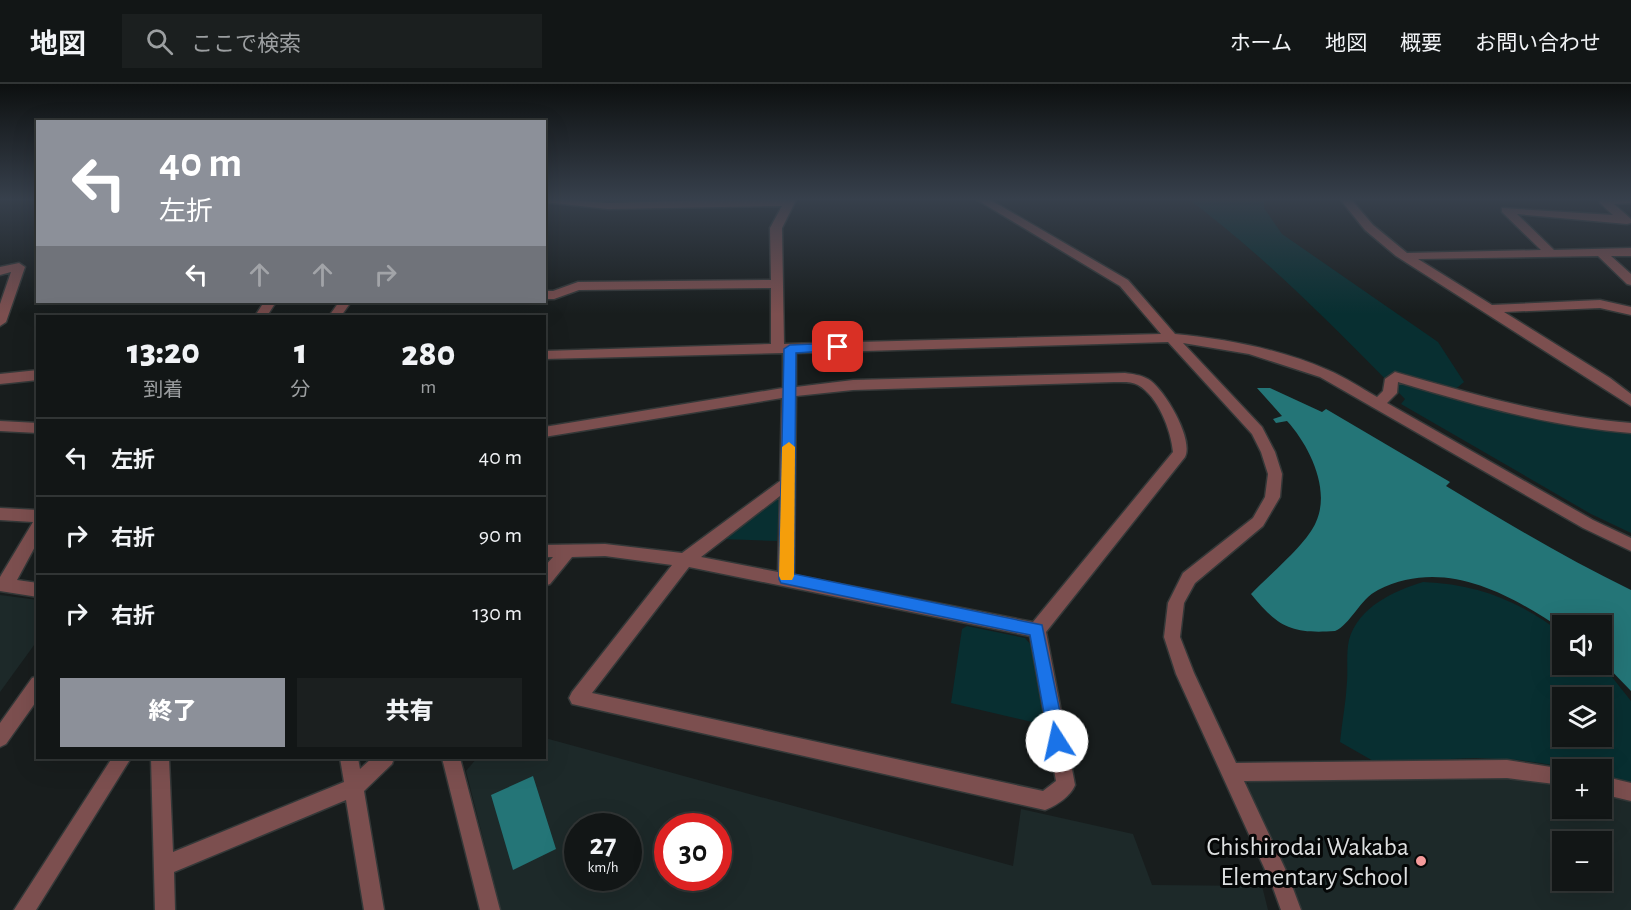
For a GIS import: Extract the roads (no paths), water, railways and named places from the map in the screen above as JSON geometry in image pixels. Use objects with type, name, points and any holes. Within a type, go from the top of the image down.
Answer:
[{"type":"street","points":[[776,237],[777,284],[790,392],[786,579]]},
{"type":"street","points":[[1045,237],[1125,283],[1171,339],[1257,431],[1268,452],[1275,474],[1272,497],[1258,522],[1189,578],[1176,603],[1172,637],[1185,674],[1281,882],[1290,910]]},
{"type":"street","points":[[1379,237],[1605,381],[1631,401]]},
{"type":"street","points":[[1534,237],[1552,254]]},
{"type":"street","points":[[1408,256],[1631,252]]},
{"type":"street","points":[[1601,253],[1631,281]]},
{"type":"street","points":[[0,271],[19,267],[0,322]]},
{"type":"street","points":[[546,295],[554,295],[578,286],[777,284]]},
{"type":"street","points":[[1490,309],[1600,304],[1631,311]]},
{"type":"street","points":[[546,355],[1202,340],[1246,348],[1292,361],[1325,374],[1588,524],[1631,545]]},
{"type":"street","points":[[0,379],[36,375]]},
{"type":"street","points":[[546,432],[790,392],[853,386],[1032,378],[1114,377],[1136,379],[1146,384],[1158,396],[1181,444],[1180,453],[1037,630],[1065,785],[1046,801],[578,698],[685,560],[781,487],[788,488]]},
{"type":"street","points":[[1379,403],[1390,393],[1390,382],[1395,377],[1454,395],[1592,426],[1631,428]]},
{"type":"street","points":[[0,426],[36,428]]},
{"type":"street","points":[[0,514],[36,516]]},
{"type":"street","points":[[36,529],[3,584],[36,590]]},
{"type":"street","points":[[546,551],[605,550],[685,560],[1037,630]]},
{"type":"street","points":[[546,577],[568,551]]},
{"type":"street","points":[[0,738],[35,690]]},
{"type":"street","points":[[24,910],[121,759]]},
{"type":"street","points":[[160,759],[165,910]]},
{"type":"street","points":[[349,759],[374,910]]},
{"type":"street","points":[[163,866],[354,787],[384,759]]},
{"type":"street","points":[[451,759],[490,910]]},
{"type":"street","points":[[1229,772],[1507,769],[1552,775]]},
{"type":"street","points":[[1612,787],[1631,792]]},
{"type":"water","points":[[1257,388],[1270,388],[1322,412],[1326,409],[1450,482],[1446,486],[1492,514],[1631,590],[1631,691],[1612,671],[1612,615],[1552,615],[1552,623],[1498,592],[1451,578],[1427,577],[1403,581],[1378,590],[1366,599],[1346,623],[1335,631],[1296,629],[1269,614],[1251,594],[1296,550],[1311,531],[1320,509],[1321,496],[1315,468],[1303,442],[1287,421],[1276,423],[1273,419],[1282,416]]},
{"type":"water","points":[[533,776],[556,849],[513,870],[491,795]]},
{"type":"place","name":"Chishirodai Wakaba Elementary School","points":[[1421,861]]}]
